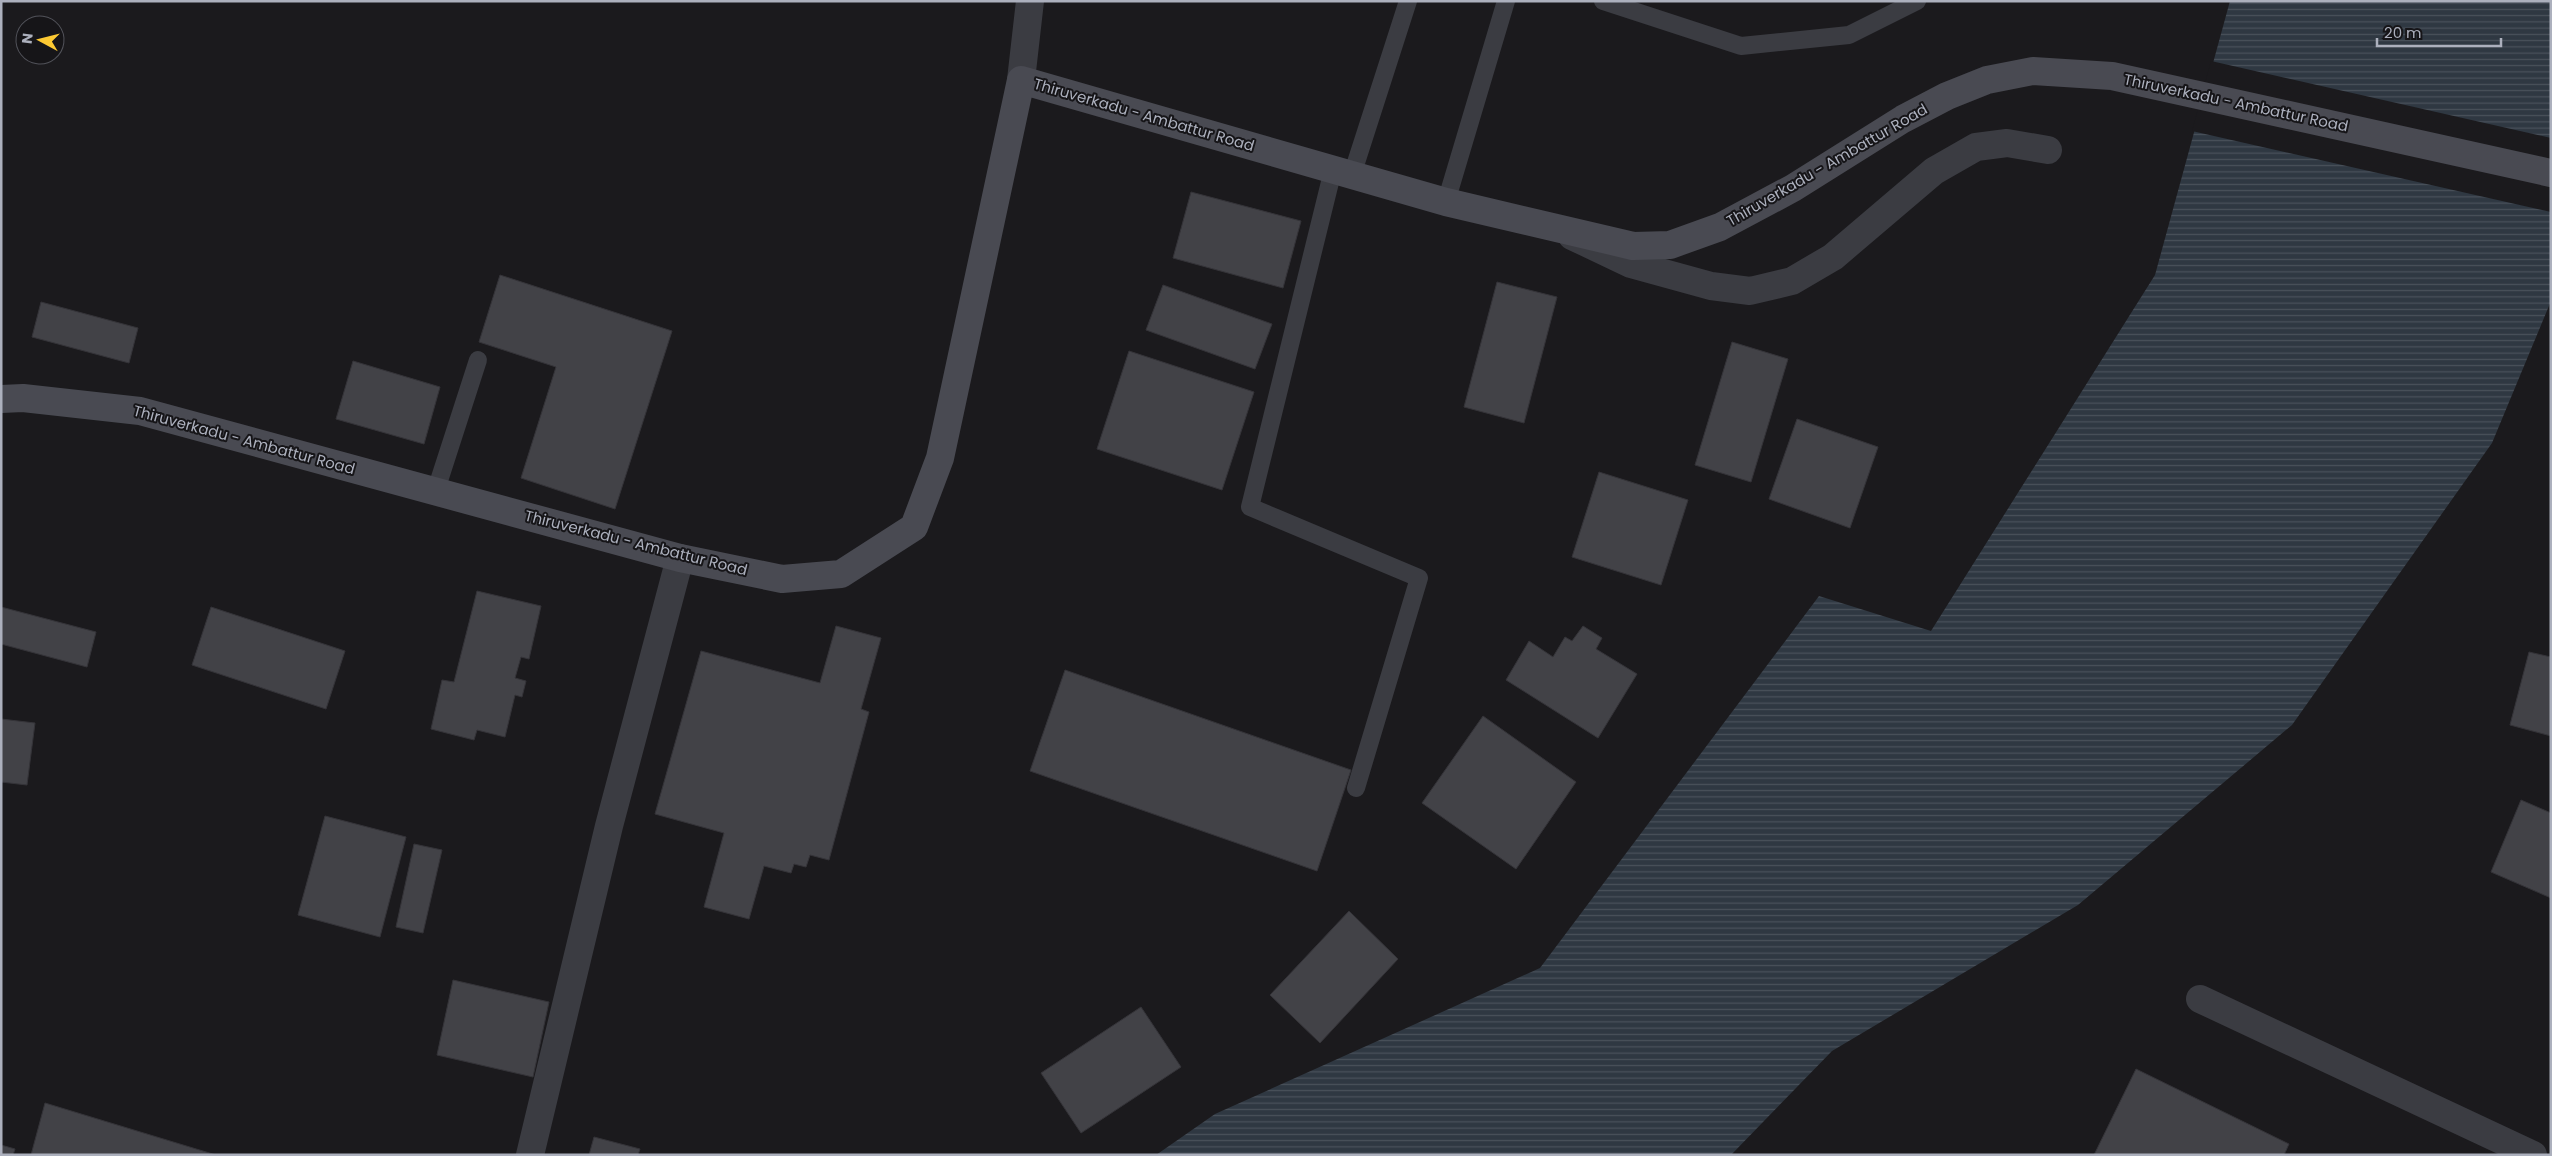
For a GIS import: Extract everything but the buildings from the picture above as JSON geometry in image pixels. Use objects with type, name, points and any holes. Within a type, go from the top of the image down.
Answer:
[{"type":"main road","name":"Thiruverkadu - Ambattur Road","points":[[1,399],[23,398],[140,411],[436,490],[680,558],[782,579],[841,574],[914,527],[940,458],[1021,80],[1446,202],[1633,246],[1670,245],[1720,227],[1769,202],[1903,120],[1947,96],[1987,80],[2012,73],[2033,71],[2064,71],[2147,82],[2551,173]]},
{"type":"street","points":[[1021,80],[1030,1]]},
{"type":"street","points":[[1561,230],[1603,253],[1631,264],[1711,286],[1750,291],[1792,281],[1833,257],[1934,170],[1976,147],[2007,143],[2048,150]]},
{"type":"street","points":[[530,1155],[609,826],[680,558]]},
{"type":"street","points":[[2200,999],[2534,1155]]},
{"type":"lane","points":[[1356,788],[1419,578],[1250,507],[1342,172],[1408,1]]},
{"type":"lane","points":[[1446,202],[1506,1]]},
{"type":"lane","points":[[1603,1],[1741,46],[1849,35],[1917,1]]},
{"type":"lane","points":[[436,490],[478,360]]},
{"type":"shaded area","points":[[2230,1],[2551,1],[2551,301],[2492,443],[2292,725],[2078,905],[1832,1051],[1731,1155],[1156,1155],[1215,1114],[1540,968],[1819,596],[1931,631],[2155,275]]},
{"type":"pier","points":[[2211,61],[2551,138],[2551,212],[2192,131]]}]
